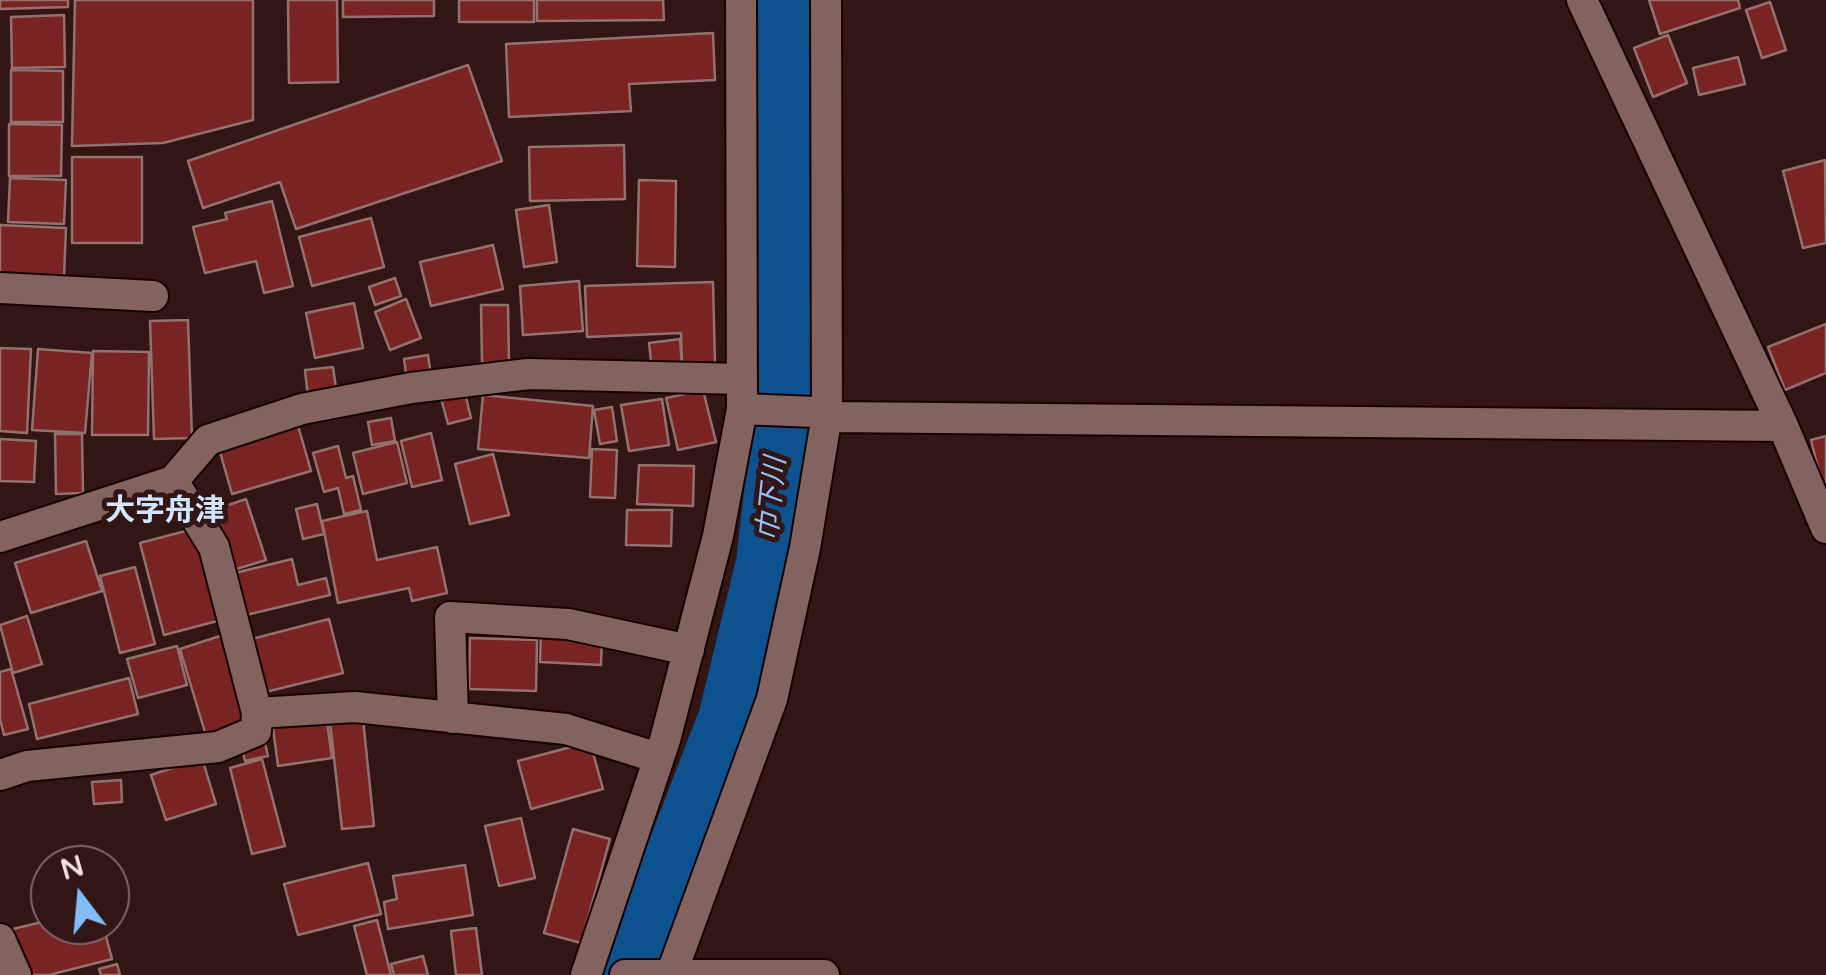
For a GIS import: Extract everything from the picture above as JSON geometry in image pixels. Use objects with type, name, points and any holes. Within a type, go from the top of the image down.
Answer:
[{"type":"street","points":[[586,975],[658,758],[689,650],[718,536],[746,399],[741,0]]},
{"type":"street","points":[[668,974],[772,698],[805,548],[820,414],[826,0]]},
{"type":"street","points":[[1582,0],[1783,426],[1826,528]]},
{"type":"street","points":[[0,288],[153,296]]},
{"type":"street","points":[[0,536],[172,481],[208,440],[302,409],[411,388],[528,374],[746,399],[820,414],[1783,426]]},
{"type":"street","points":[[0,775],[27,766],[218,747],[256,731],[257,713],[214,547],[172,481]]},
{"type":"street","points":[[453,718],[450,618],[568,624],[689,650]]},
{"type":"street","points":[[257,713],[355,707],[566,730],[658,758]]},
{"type":"street","points":[[0,938],[16,975]]},
{"type":"street","points":[[625,975],[824,975]]},
{"type":"building","points":[[0,0],[68,0],[68,7],[0,9]]},
{"type":"building","points":[[75,0],[253,0],[253,120],[163,143],[72,146]]},
{"type":"building","points":[[288,0],[337,0],[338,82],[289,83]]},
{"type":"building","points":[[343,0],[434,0],[434,16],[343,17]]},
{"type":"building","points":[[459,0],[534,0],[534,22],[459,22]]},
{"type":"building","points":[[537,0],[663,0],[664,20],[537,21]]},
{"type":"building","points":[[1649,0],[1738,0],[1740,8],[1660,34]]},
{"type":"building","points":[[1770,2],[1786,50],[1762,58],[1746,10]]},
{"type":"building","points":[[64,15],[65,67],[12,68],[11,17]]},
{"type":"building","points":[[713,33],[715,80],[629,84],[631,111],[509,117],[506,44]]},
{"type":"building","points":[[1668,35],[1687,83],[1653,97],[1634,48]]},
{"type":"building","points":[[1738,57],[1745,84],[1699,95],[1693,68]]},
{"type":"building","points":[[468,65],[502,161],[296,229],[280,182],[203,208],[188,161]]},
{"type":"building","points":[[11,70],[63,71],[63,122],[11,122]]},
{"type":"building","points":[[9,124],[62,125],[61,176],[9,176]]},
{"type":"building","points":[[624,145],[625,199],[530,201],[529,147]]},
{"type":"building","points":[[72,157],[142,157],[142,243],[72,243]]},
{"type":"building","points":[[1825,160],[1826,243],[1803,248],[1783,171]]},
{"type":"building","points":[[10,178],[66,180],[64,224],[8,222]]},
{"type":"building","points":[[639,180],[676,181],[675,267],[637,266]]},
{"type":"building","points":[[272,201],[293,286],[264,293],[256,261],[205,273],[193,227],[227,219],[225,213]]},
{"type":"building","points":[[549,205],[557,262],[524,267],[516,210]]},
{"type":"building","points":[[371,218],[384,267],[312,286],[299,237]]},
{"type":"building","points":[[0,225],[66,228],[64,277],[0,274]]},
{"type":"building","points":[[493,245],[503,289],[431,306],[420,262]]},
{"type":"building","points":[[395,278],[401,296],[375,305],[369,287]]},
{"type":"building","points":[[579,281],[583,331],[523,335],[520,286]]},
{"type":"building","points":[[713,282],[715,363],[682,364],[681,333],[587,337],[585,286]]},
{"type":"building","points":[[406,299],[421,338],[390,350],[375,312]]},
{"type":"building","points":[[354,303],[363,348],[315,358],[306,313]]},
{"type":"building","points":[[481,305],[508,305],[509,363],[482,363]]},
{"type":"building","points":[[188,320],[192,438],[154,439],[150,321]]},
{"type":"building","points":[[1826,324],[1826,373],[1785,390],[1768,347]]},
{"type":"building","points":[[680,339],[682,367],[652,370],[649,343]]},
{"type":"building","points":[[0,348],[31,349],[27,433],[0,431]]},
{"type":"building","points":[[38,349],[92,353],[85,433],[32,430]]},
{"type":"building","points":[[93,351],[149,352],[148,435],[92,435]]},
{"type":"building","points":[[428,355],[431,376],[407,380],[404,359]]},
{"type":"building","points":[[333,367],[337,395],[308,398],[305,370]]},
{"type":"building","points":[[464,389],[471,418],[448,424],[440,395]]},
{"type":"building","points":[[703,390],[716,442],[678,450],[666,398]]},
{"type":"building","points":[[483,395],[593,406],[589,458],[478,449]]},
{"type":"building","points":[[662,399],[669,445],[629,451],[621,405]]},
{"type":"building","points":[[612,407],[617,441],[600,444],[594,410]]},
{"type":"building","points":[[391,418],[395,441],[372,445],[368,422]]},
{"type":"building","points":[[297,422],[311,471],[232,494],[218,445]]},
{"type":"building","points":[[431,433],[442,480],[412,487],[401,441]]},
{"type":"building","points":[[55,434],[82,434],[83,493],[56,494]]},
{"type":"building","points":[[1826,436],[1826,483],[1822,484],[1811,440]]},
{"type":"building","points":[[0,439],[36,441],[34,482],[0,481]]},
{"type":"building","points":[[397,442],[407,483],[363,494],[353,453]]},
{"type":"building","points":[[338,446],[346,478],[353,476],[361,510],[344,514],[338,488],[324,492],[313,453]]},
{"type":"building","points":[[592,449],[617,450],[615,498],[590,497]]},
{"type":"building","points":[[493,454],[509,515],[470,524],[455,464]]},
{"type":"building","points":[[639,465],[694,466],[693,506],[637,504]]},
{"type":"building","points":[[246,499],[266,560],[233,570],[214,510]]},
{"type":"building","points":[[317,504],[324,534],[303,539],[296,509]]},
{"type":"building","points":[[627,510],[672,510],[671,546],[626,545]]},
{"type":"building","points":[[367,511],[377,560],[437,547],[447,593],[412,601],[409,588],[338,603],[322,521]]},
{"type":"building","points":[[197,528],[221,620],[164,635],[140,543]]},
{"type":"building","points":[[86,541],[102,591],[31,613],[15,563]]},
{"type":"building","points":[[292,559],[298,585],[326,578],[330,595],[246,615],[235,573]]},
{"type":"building","points":[[135,567],[155,644],[120,653],[100,576]]},
{"type":"building","points":[[27,616],[42,664],[13,673],[0,625]]},
{"type":"building","points":[[329,619],[343,673],[257,694],[244,641]]},
{"type":"building","points":[[541,633],[602,635],[601,665],[540,662]]},
{"type":"building","points":[[226,634],[253,724],[207,739],[180,649]]},
{"type":"building","points":[[470,638],[537,640],[536,691],[469,689]]},
{"type":"building","points":[[177,646],[187,685],[138,698],[127,659]]},
{"type":"building","points":[[11,669],[28,729],[4,735],[0,672]]},
{"type":"building","points":[[129,678],[138,714],[37,739],[29,704]]},
{"type":"building","points":[[326,715],[332,758],[278,766],[272,721]]},
{"type":"building","points":[[363,719],[374,826],[342,829],[330,722]]},
{"type":"building","points":[[590,742],[603,789],[531,809],[518,761]]},
{"type":"building","points":[[265,743],[268,756],[245,761],[242,749]]},
{"type":"building","points":[[202,758],[216,804],[166,820],[151,775]]},
{"type":"building","points":[[262,759],[285,846],[252,854],[230,768]]},
{"type":"building","points":[[121,780],[122,802],[94,804],[92,782]]},
{"type":"building","points":[[521,818],[535,878],[499,886],[485,826]]},
{"type":"building","points":[[573,829],[610,839],[581,943],[544,933]]},
{"type":"building","points":[[368,863],[381,914],[298,935],[284,884]]},
{"type":"building","points":[[465,865],[473,915],[388,929],[384,902],[397,899],[393,876]]},
{"type":"building","points":[[377,920],[391,975],[367,975],[354,926]]},
{"type":"building","points":[[30,925],[30,945],[108,945],[112,959],[49,975],[25,975],[13,929]]},
{"type":"building","points":[[476,928],[482,975],[456,975],[451,931]]},
{"type":"building","points":[[423,956],[428,975],[394,975],[391,964]]},
{"type":"building","points":[[117,964],[120,975],[101,975],[99,969]]},
{"type":"waterway","name":"巾下川","points":[[629,975],[728,719],[766,563],[782,422],[783,0]]},
{"type":"district","name":"大字舟津","points":[[165,512]]}]
